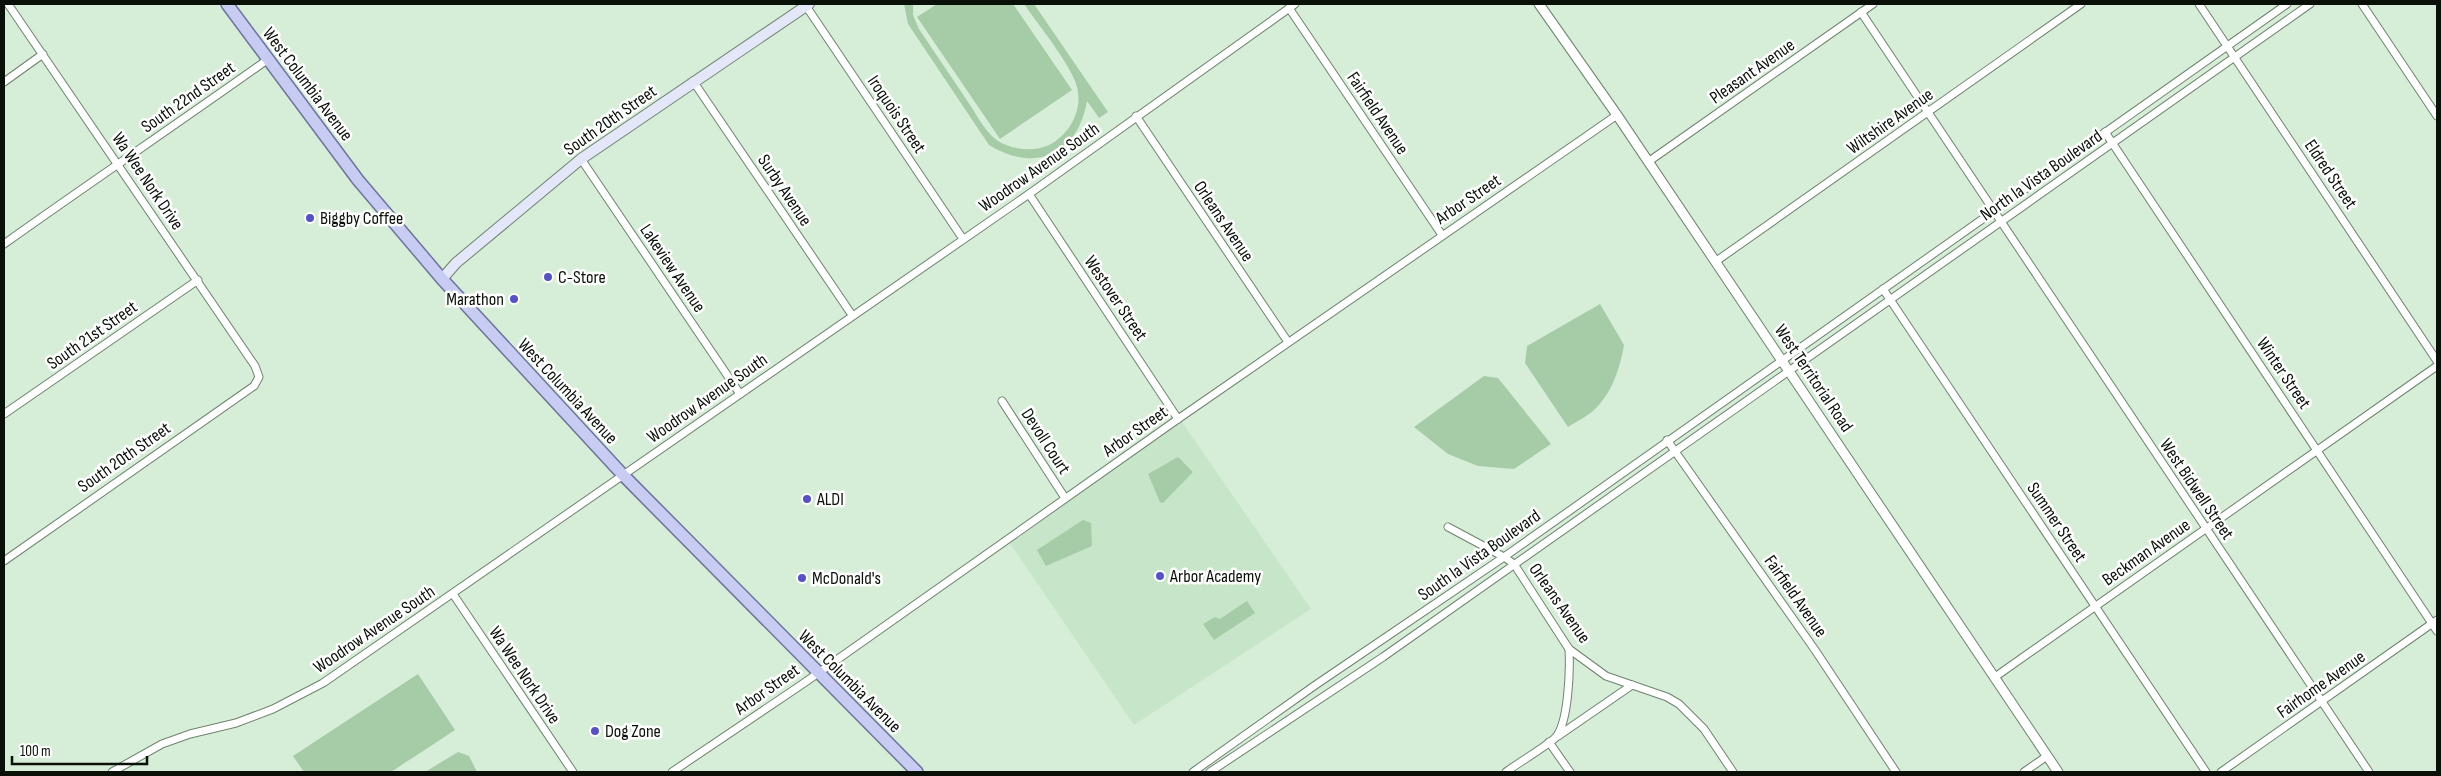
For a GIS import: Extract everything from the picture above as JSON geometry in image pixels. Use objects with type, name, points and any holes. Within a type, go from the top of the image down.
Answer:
[{"type":"main road","name":"West Columbia Avenue","points":[[227,4],[359,182],[442,279],[623,475],[917,772]]},
{"type":"main road","name":"South 20th Street","points":[[442,279],[456,263],[582,159],[693,81],[808,5]]},
{"type":"street","name":"Wa Wee Nork Drive","points":[[8,4],[198,280],[255,366],[259,377]]},
{"type":"street","name":"West Territorial Road","points":[[1539,4],[1782,360],[2058,772]]},
{"type":"street","name":"Pleasant Avenue","points":[[1648,162],[1873,4]]},
{"type":"street","name":"Wiltshire Avenue","points":[[1715,262],[2081,4]]},
{"type":"street","name":"Eldred Street","points":[[2199,4],[2437,361]]},
{"type":"street","name":"North la Vista Boulevard","points":[[1782,360],[2287,4]]},
{"type":"street","name":"North la Vista Boulevard","points":[[1789,371],[2310,4]]},
{"type":"street","points":[[2362,4],[2437,116]]},
{"type":"street","name":"Iroquois Street","points":[[808,5],[962,239]]},
{"type":"street","name":"Woodrow Avenue South","points":[[112,772],[162,744],[190,734],[236,723],[296,698],[323,683],[1029,194],[1292,6]]},
{"type":"street","name":"Fairfield Avenue","points":[[1292,6],[1442,235]]},
{"type":"street","points":[[1861,12],[1994,211]]},
{"type":"street","points":[[4,82],[43,54]]},
{"type":"street","name":"South 22nd Street","points":[[4,244],[118,162],[194,113],[267,60]]},
{"type":"street","name":"Surby Avenue","points":[[693,81],[852,315]]},
{"type":"street","name":"Arbor Street","points":[[672,772],[817,673],[1288,342],[1616,115]]},
{"type":"street","name":"Orleans Avenue","points":[[1136,116],[1288,342]]},
{"type":"street","name":"Winter Street","points":[[2105,132],[2318,451],[2435,622],[2437,631]]},
{"type":"street","name":"Lakeview Avenue","points":[[582,159],[740,394]]},
{"type":"street","name":"Westover Street","points":[[1029,194],[1178,419]]},
{"type":"street","name":"West Bidwell Street","points":[[1994,211],[2368,772]]},
{"type":"street","name":"South 21st Street","points":[[4,414],[198,280]]},
{"type":"street","name":"Summer Street","points":[[1883,290],[2206,772]]},
{"type":"street","name":"South la Vista Boulevard","points":[[1192,772],[1504,556],[1782,360]]},
{"type":"street","name":"Beckman Avenue","points":[[1995,677],[2437,366]]},
{"type":"street","name":"South la Vista Boulevard","points":[[1210,772],[1383,657],[1789,371]]},
{"type":"street","name":"South 20th Street","points":[[4,561],[254,386],[259,377]]},
{"type":"street","name":"Devoll Court","points":[[1002,401],[1065,498]]},
{"type":"street","name":"Fairfield Avenue","points":[[1667,440],[1676,450],[1815,650],[1896,772]]},
{"type":"street","name":"Orleans Avenue","points":[[1448,527],[1504,556],[1514,564],[1569,649],[1606,676],[1667,697],[1691,714],[1733,772]]},
{"type":"street","name":"Wa Wee Nork Drive","points":[[453,594],[573,772]]},
{"type":"street","name":"Fairhome Avenue","points":[[2221,772],[2435,622]]},
{"type":"street","points":[[1552,740],[1560,729],[1567,702],[1570,672],[1569,649]]},
{"type":"street","points":[[1506,772],[1632,685]]},
{"type":"street","points":[[1552,740],[1570,772]]},
{"type":"street","points":[[2024,772],[2047,756]]},
{"type":"shaded area","points":[[904,4],[913,4],[913,15],[919,29],[989,133],[998,141],[1024,149],[1037,149],[1049,145],[1069,128],[1078,104],[1077,87],[1074,78],[1054,45],[1024,4],[1034,4],[1108,112],[1099,118],[1087,101],[1082,119],[1074,134],[1064,146],[1052,154],[1038,158],[1023,158],[1006,154],[989,145],[908,24]]},
{"type":"shaded area","points":[[937,4],[1013,4],[1072,90],[1000,139],[917,17]]},
{"type":"shaded area","points":[[1600,304],[1624,345],[1620,362],[1611,388],[1601,403],[1589,414],[1568,427],[1525,363],[1527,346]]},
{"type":"shaded area","points":[[1484,376],[1498,378],[1551,444],[1514,469],[1478,466],[1448,454],[1414,427]]},
{"type":"shaded area","name":"Arbor Academy","points":[[1182,422],[1311,609],[1134,725],[1009,542]]},
{"type":"shaded area","points":[[1178,457],[1193,472],[1163,503],[1160,502],[1148,474]]},
{"type":"shaded area","points":[[1083,520],[1091,523],[1092,546],[1046,566],[1037,550]]},
{"type":"shaded area","points":[[1247,601],[1255,613],[1214,640],[1203,624],[1215,617],[1220,619]]},
{"type":"shaded area","points":[[418,674],[455,730],[391,772],[304,772],[293,756]]},
{"type":"shaded area","points":[[458,752],[469,756],[477,772],[425,772]]},
{"type":"place","name":"Biggby Coffee","points":[[310,218]]},
{"type":"place","name":"C-Store","points":[[548,277]]},
{"type":"place","name":"Marathon","points":[[514,299]]},
{"type":"place","name":"ALDI","points":[[807,499]]},
{"type":"place","name":"Arbor Academy","points":[[1160,576]]},
{"type":"place","name":"McDonald's","points":[[802,578]]},
{"type":"place","name":"Dog Zone","points":[[595,731]]}]
